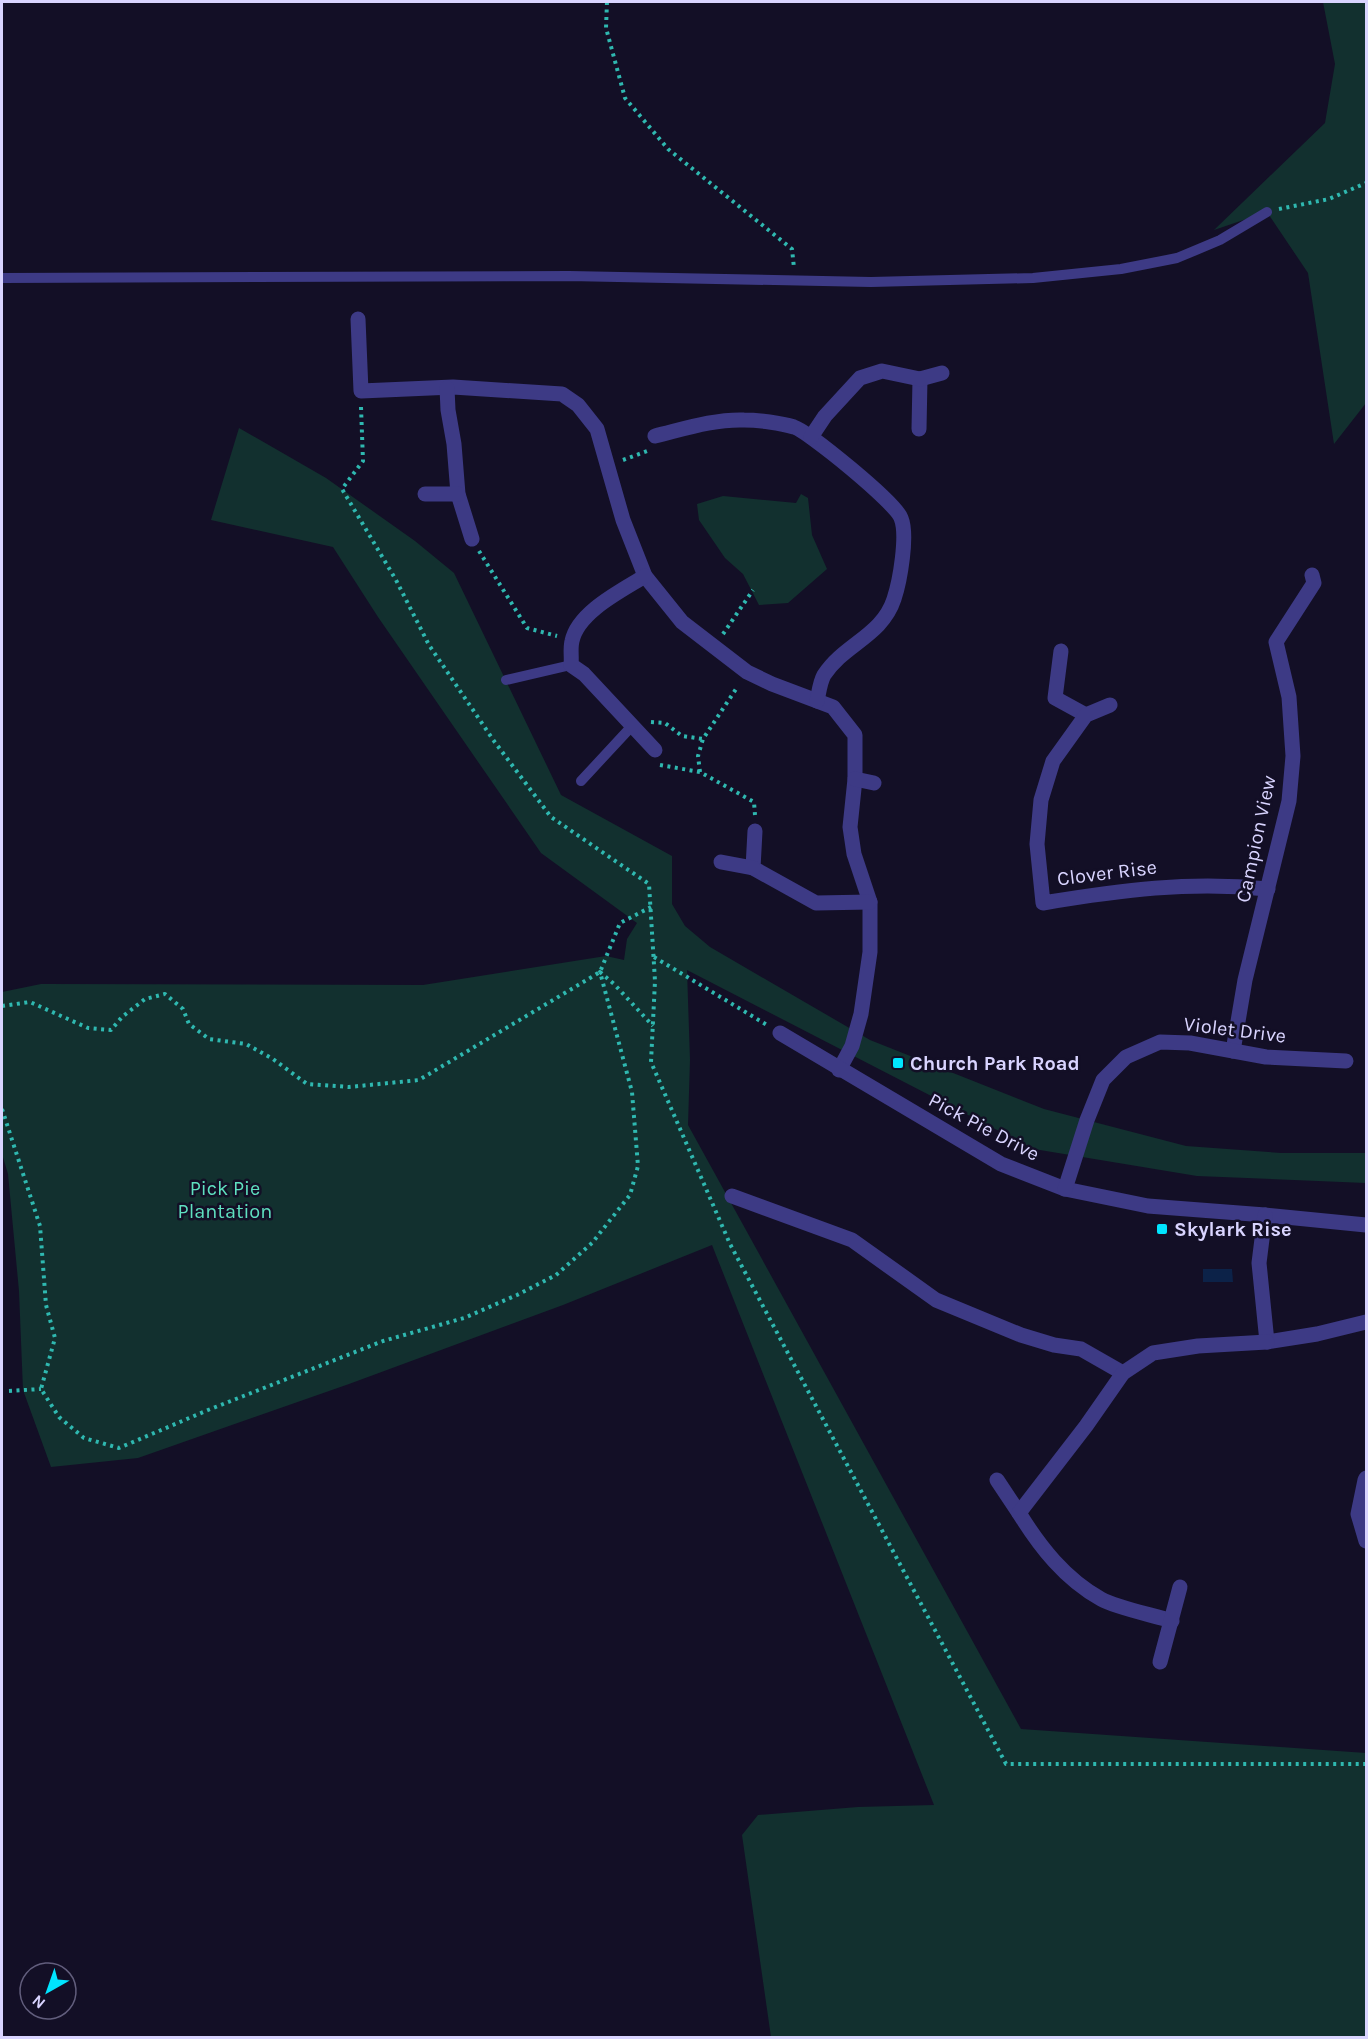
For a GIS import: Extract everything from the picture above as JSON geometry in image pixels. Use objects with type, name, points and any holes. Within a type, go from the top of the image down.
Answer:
[{"type":"street","points":[[358,319],[361,391],[447,388],[562,394],[578,405],[597,429],[623,520],[645,576],[682,622],[747,672],[833,707],[855,735],[855,779],[850,827],[854,854],[870,902],[870,952],[861,1014],[852,1046],[839,1070]]},
{"type":"street","points":[[811,437],[825,416],[860,378],[882,371],[920,380],[942,373]]},
{"type":"street","points":[[919,429],[920,380]]},
{"type":"street","points":[[447,388],[458,494],[472,539]]},
{"type":"street","points":[[655,436],[720,420],[747,420],[795,428],[811,437],[875,488],[901,517],[904,544],[894,599],[883,622],[836,659],[823,677],[817,700]]},
{"type":"street","points":[[425,494],[458,494]]},
{"type":"street","name":"Campion View","points":[[1233,1051],[1245,980],[1289,801],[1293,756],[1289,697],[1276,642],[1314,583],[1312,575]]},
{"type":"street","points":[[645,576],[598,606],[581,624],[572,640],[571,665],[585,674],[655,750]]},
{"type":"street","points":[[1061,651],[1055,698],[1086,715],[1110,705]]},
{"type":"street","name":"Clover Rise","points":[[1086,715],[1053,761],[1041,800],[1037,844],[1043,903],[1132,889],[1191,885],[1268,889]]},
{"type":"street","points":[[855,779],[874,783]]},
{"type":"street","points":[[753,868],[755,831]]},
{"type":"street","points":[[721,862],[753,868],[816,903],[870,902]]},
{"type":"street","name":"Pick Pie Drive","points":[[780,1033],[1001,1164],[1065,1190],[1148,1206],[1366,1226]]},
{"type":"street","name":"Violet Drive","points":[[1065,1190],[1086,1120],[1103,1080],[1126,1057],[1160,1042],[1190,1043],[1266,1058],[1346,1061]]},
{"type":"street","points":[[732,1196],[852,1240],[936,1300],[1021,1335],[1054,1345],[1081,1349],[1123,1373]]},
{"type":"street","points":[[1265,1215],[1259,1263],[1267,1342]]},
{"type":"street","points":[[1019,1513],[1086,1426],[1123,1373],[1153,1353],[1198,1346],[1267,1342],[1366,1323]]},
{"type":"street","points":[[1366,1478],[1358,1514],[1366,1541]]},
{"type":"street","points":[[997,1480],[1037,1543],[1068,1575],[1102,1600],[1172,1621]]},
{"type":"street","points":[[1160,1662],[1180,1587]]},
{"type":"lane","points":[[2,278],[569,276],[871,282],[1034,278],[1121,268],[1177,258],[1220,240],[1267,212]]},
{"type":"lane","points":[[506,680],[571,665]]},
{"type":"lane","points":[[581,781],[632,726]]},
{"type":"path","points":[[607,2],[606,28],[625,98],[668,149],[792,249],[795,280]]},
{"type":"path","points":[[1267,212],[1329,199],[1366,183]]},
{"type":"path","points":[[608,465],[657,447],[655,436]]},
{"type":"path","points":[[472,539],[527,628],[572,640]]},
{"type":"path","points":[[714,647],[753,590]]},
{"type":"path","points":[[700,772],[698,756],[703,740],[747,672]]},
{"type":"path","points":[[632,726],[645,721],[665,723],[682,736],[703,740]]},
{"type":"path","points":[[655,750],[658,765],[700,772],[754,802],[755,831]]},
{"type":"path","points":[[2,1109],[40,1226],[46,1305],[55,1338],[41,1389],[59,1417],[84,1438],[119,1448],[219,1405],[383,1341],[464,1317],[517,1295],[556,1275],[592,1243],[630,1195],[638,1166],[632,1092],[600,972],[620,923],[651,907]]},
{"type":"path","points":[[654,957],[780,1033]]},
{"type":"path","points":[[2,1005],[30,1002],[88,1028],[111,1030],[122,1017],[145,999],[165,994],[183,1009],[189,1024],[208,1039],[246,1044],[273,1059],[307,1084],[349,1087],[419,1080],[504,1027],[600,972]]},
{"type":"path","points":[[600,972],[653,1026]]},
{"type":"path","points":[[9,1391],[41,1389]]},
{"type":"green space","points":[[1323,2],[1366,2],[1366,403],[1334,444],[1308,273],[1267,212],[1214,230],[1325,123],[1335,64]]},
{"type":"green space","name":"Pick Pie Plantation","points":[[239,428],[326,478],[415,541],[454,573],[561,795],[672,856],[672,904],[685,926],[710,947],[870,1040],[1044,1109],[1186,1146],[1281,1153],[1366,1153],[1366,1183],[1197,1176],[1034,1149],[687,970],[690,1060],[688,1125],[1021,1729],[1366,1753],[1366,2037],[771,2037],[742,1835],[758,1815],[858,1807],[934,1805],[712,1245],[563,1305],[349,1384],[138,1458],[51,1467],[23,1390],[19,1291],[8,1174],[2,1154],[2,992],[41,984],[423,985],[606,956],[624,960],[627,939],[637,923],[541,853],[378,617],[333,547],[211,520]]},
{"type":"green space","points":[[801,494],[808,498],[812,535],[827,569],[788,603],[759,605],[743,574],[725,558],[699,520],[697,504],[723,496],[796,503]]},
{"type":"water","points":[[1203,1269],[1232,1269],[1233,1282],[1203,1282]]},
{"type":"place","name":"Church Park Road","points":[[898,1063]]},
{"type":"place","name":"Skylark Rise","points":[[1162,1229]]}]
